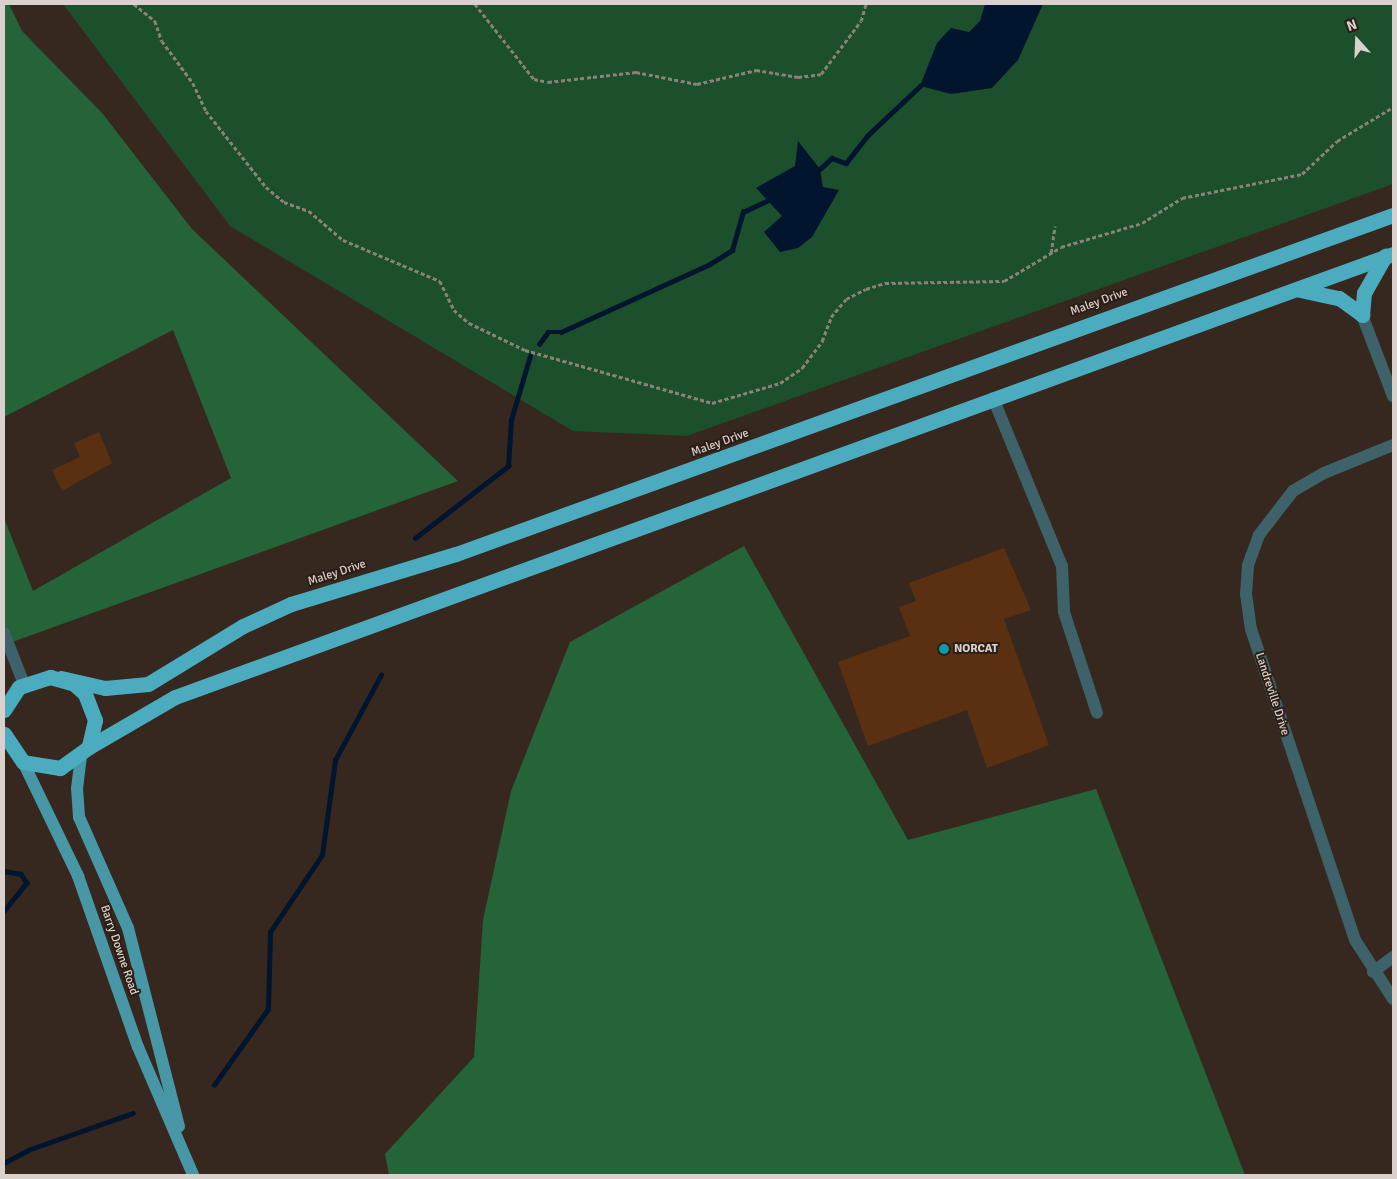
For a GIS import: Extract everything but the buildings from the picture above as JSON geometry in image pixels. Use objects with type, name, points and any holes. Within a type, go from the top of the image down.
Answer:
[{"type":"highway","name":"Maley Drive","points":[[24,684],[39,678],[61,678],[104,688],[148,684],[243,626],[291,604],[456,554],[1393,215]]},
{"type":"highway","points":[[4,734],[15,759],[60,768],[175,697],[1389,255]]},
{"type":"highway","points":[[1362,315],[1364,293],[1389,255]]},
{"type":"highway","points":[[1292,290],[1339,298],[1362,315]]},
{"type":"highway","points":[[61,678],[79,689],[92,706],[95,720],[85,752]]},
{"type":"highway","points":[[4,710],[8,698],[24,684]]},
{"type":"main road","name":"Barry Downe Road","points":[[85,752],[79,817],[128,928],[184,1150]]},
{"type":"main road","name":"Barry Downe Road","points":[[15,759],[78,876],[138,1047],[184,1150],[193,1175]]},
{"type":"street","points":[[1362,315],[1393,396]]},
{"type":"street","points":[[994,398],[1062,566],[1064,612],[1098,713]]},
{"type":"street","name":"Landreville Drive","points":[[1393,446],[1324,473],[1293,491],[1259,535],[1248,566],[1246,594],[1251,629],[1309,813],[1355,940],[1373,972],[1393,999]]},
{"type":"street","points":[[4,633],[24,684]]},
{"type":"street","points":[[1373,972],[1393,957]]},
{"type":"path","points":[[134,4],[155,21],[162,41],[193,83],[206,112],[266,187],[284,202],[309,211],[343,240],[440,281],[454,310],[469,323],[525,350],[684,397],[712,402],[780,382],[802,368],[846,299],[866,289],[885,283],[1004,281],[1051,253],[1142,223],[1197,193],[1302,174],[1337,141],[1393,107]]},
{"type":"path","points":[[475,4],[534,78],[548,82],[636,72],[697,84],[756,70],[798,77],[820,74],[862,21],[866,4]]},
{"type":"path","points":[[1051,253],[1055,226]]},
{"type":"green space","points":[[4,4],[9,4],[22,31],[102,113],[192,229],[458,481],[4,645],[4,518],[33,591],[231,478],[173,330],[4,417]]},
{"type":"green space","points":[[63,4],[1393,4],[1393,184],[687,436],[573,431],[230,226]]},
{"type":"green space","points":[[744,546],[908,840],[1096,789],[1245,1175],[389,1175],[385,1154],[474,1057],[483,920],[511,791],[570,642]]},
{"type":"water","points":[[985,4],[1043,4],[1018,60],[992,88],[951,94],[920,86],[937,43],[951,28],[969,32],[980,21]]},
{"type":"water","points":[[798,141],[820,169],[823,187],[839,190],[812,237],[798,248],[780,252],[764,232],[782,216],[756,188],[795,166]]},
{"type":"waterway","points":[[820,169],[832,158],[846,163],[867,136],[920,86]]},
{"type":"waterway","points":[[539,344],[548,332],[561,332],[710,264],[732,250],[743,212],[767,201]]},
{"type":"waterway","points":[[415,538],[508,466],[511,420],[530,356]]},
{"type":"waterway","points":[[214,1085],[268,1009],[270,932],[322,855],[335,760],[381,675]]},
{"type":"waterway","points":[[4,871],[21,874],[27,883],[4,911]]},
{"type":"waterway","points":[[4,1163],[28,1150],[133,1113]]},
{"type":"place","name":"NORCAT","points":[[944,649]]}]
